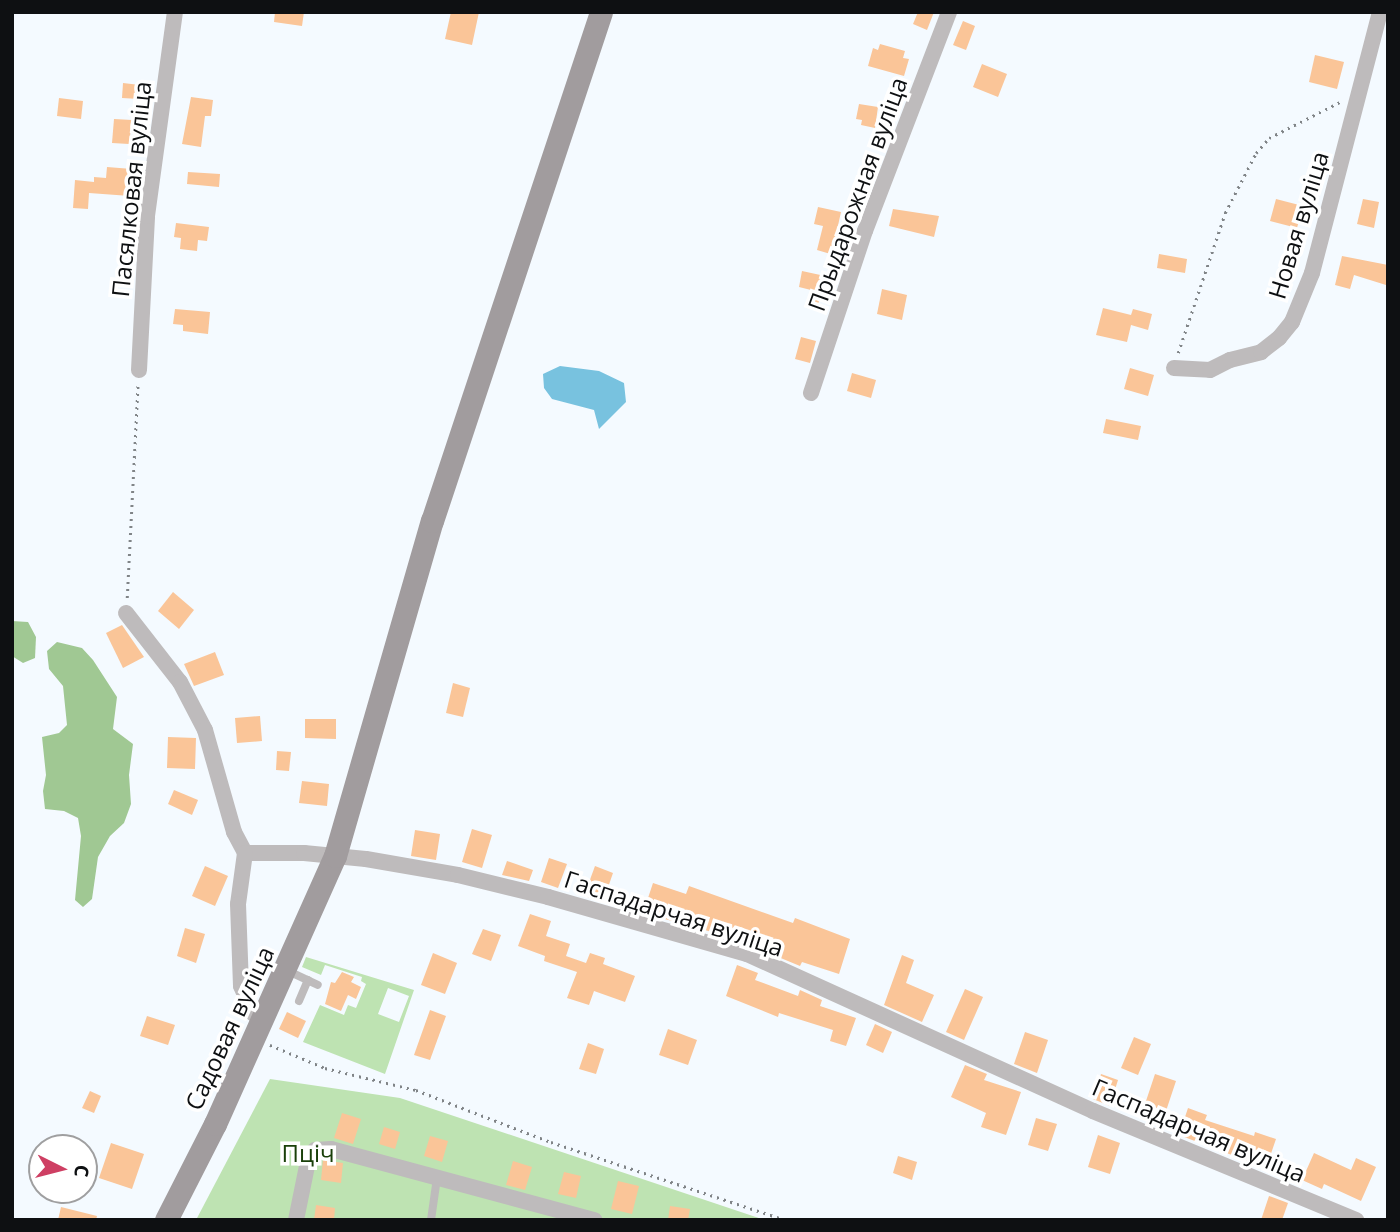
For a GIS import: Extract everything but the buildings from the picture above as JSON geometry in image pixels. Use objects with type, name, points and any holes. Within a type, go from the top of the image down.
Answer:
[{"type":"street","name":"Пасялковая вуліца","points":[[139,370],[147,216],[175,12]]},
{"type":"street","name":"Садовая вуліца","points":[[166,1220],[286,970],[335,856],[432,521],[601,12]]},
{"type":"street","name":"Прыдарожная вуліца","points":[[811,393],[865,231],[949,12]]},
{"type":"street","name":"Новая вуліца","points":[[1174,368],[1210,370],[1230,360],[1261,352],[1279,338],[1292,322],[1312,273],[1380,12]]},
{"type":"street","points":[[126,613],[180,681],[205,730],[234,832],[245,853],[238,904],[241,986],[258,1029]]},
{"type":"street","name":"Гаспадарчая вуліца","points":[[245,853],[335,856],[458,875],[548,897],[747,954],[1093,1111],[1356,1220]]},
{"type":"street","points":[[296,1220],[304,1167],[315,1150],[331,1149],[556,1215],[595,1220]]},
{"type":"lane","points":[[286,970],[318,985]]},
{"type":"lane","points":[[299,1001],[308,980]]},
{"type":"lane","points":[[431,1220],[437,1178]]},
{"type":"path","points":[[1174,368],[1225,213],[1256,153],[1269,138],[1319,115],[1360,88]]},
{"type":"path","points":[[126,613],[139,370]]},
{"type":"path","points":[[258,1029],[325,1068],[416,1090],[551,1142],[786,1220]]},
{"type":"green space","points":[[12,621],[28,622],[36,637],[35,658],[23,663],[12,656]]},
{"type":"green space","points":[[57,642],[82,648],[93,660],[117,697],[113,729],[133,744],[129,775],[131,804],[124,823],[110,836],[98,857],[92,899],[83,907],[75,900],[81,836],[78,818],[64,811],[45,809],[43,791],[46,775],[42,737],[59,733],[67,725],[63,686],[49,669],[47,651]]},
{"type":"green space","points":[[306,957],[414,990],[385,1074],[303,1042],[320,1005],[344,1015],[348,1005],[356,1008],[366,984],[361,981],[362,977],[325,965],[321,975],[302,967]],"holes":[[[388,988],[409,996],[399,1022],[378,1014]]]},
{"type":"green space","name":"Пціч","points":[[270,1079],[400,1098],[765,1220],[196,1220]]},
{"type":"water","points":[[560,366],[599,371],[624,383],[626,402],[599,429],[594,410],[552,399],[544,388],[543,374]]}]
